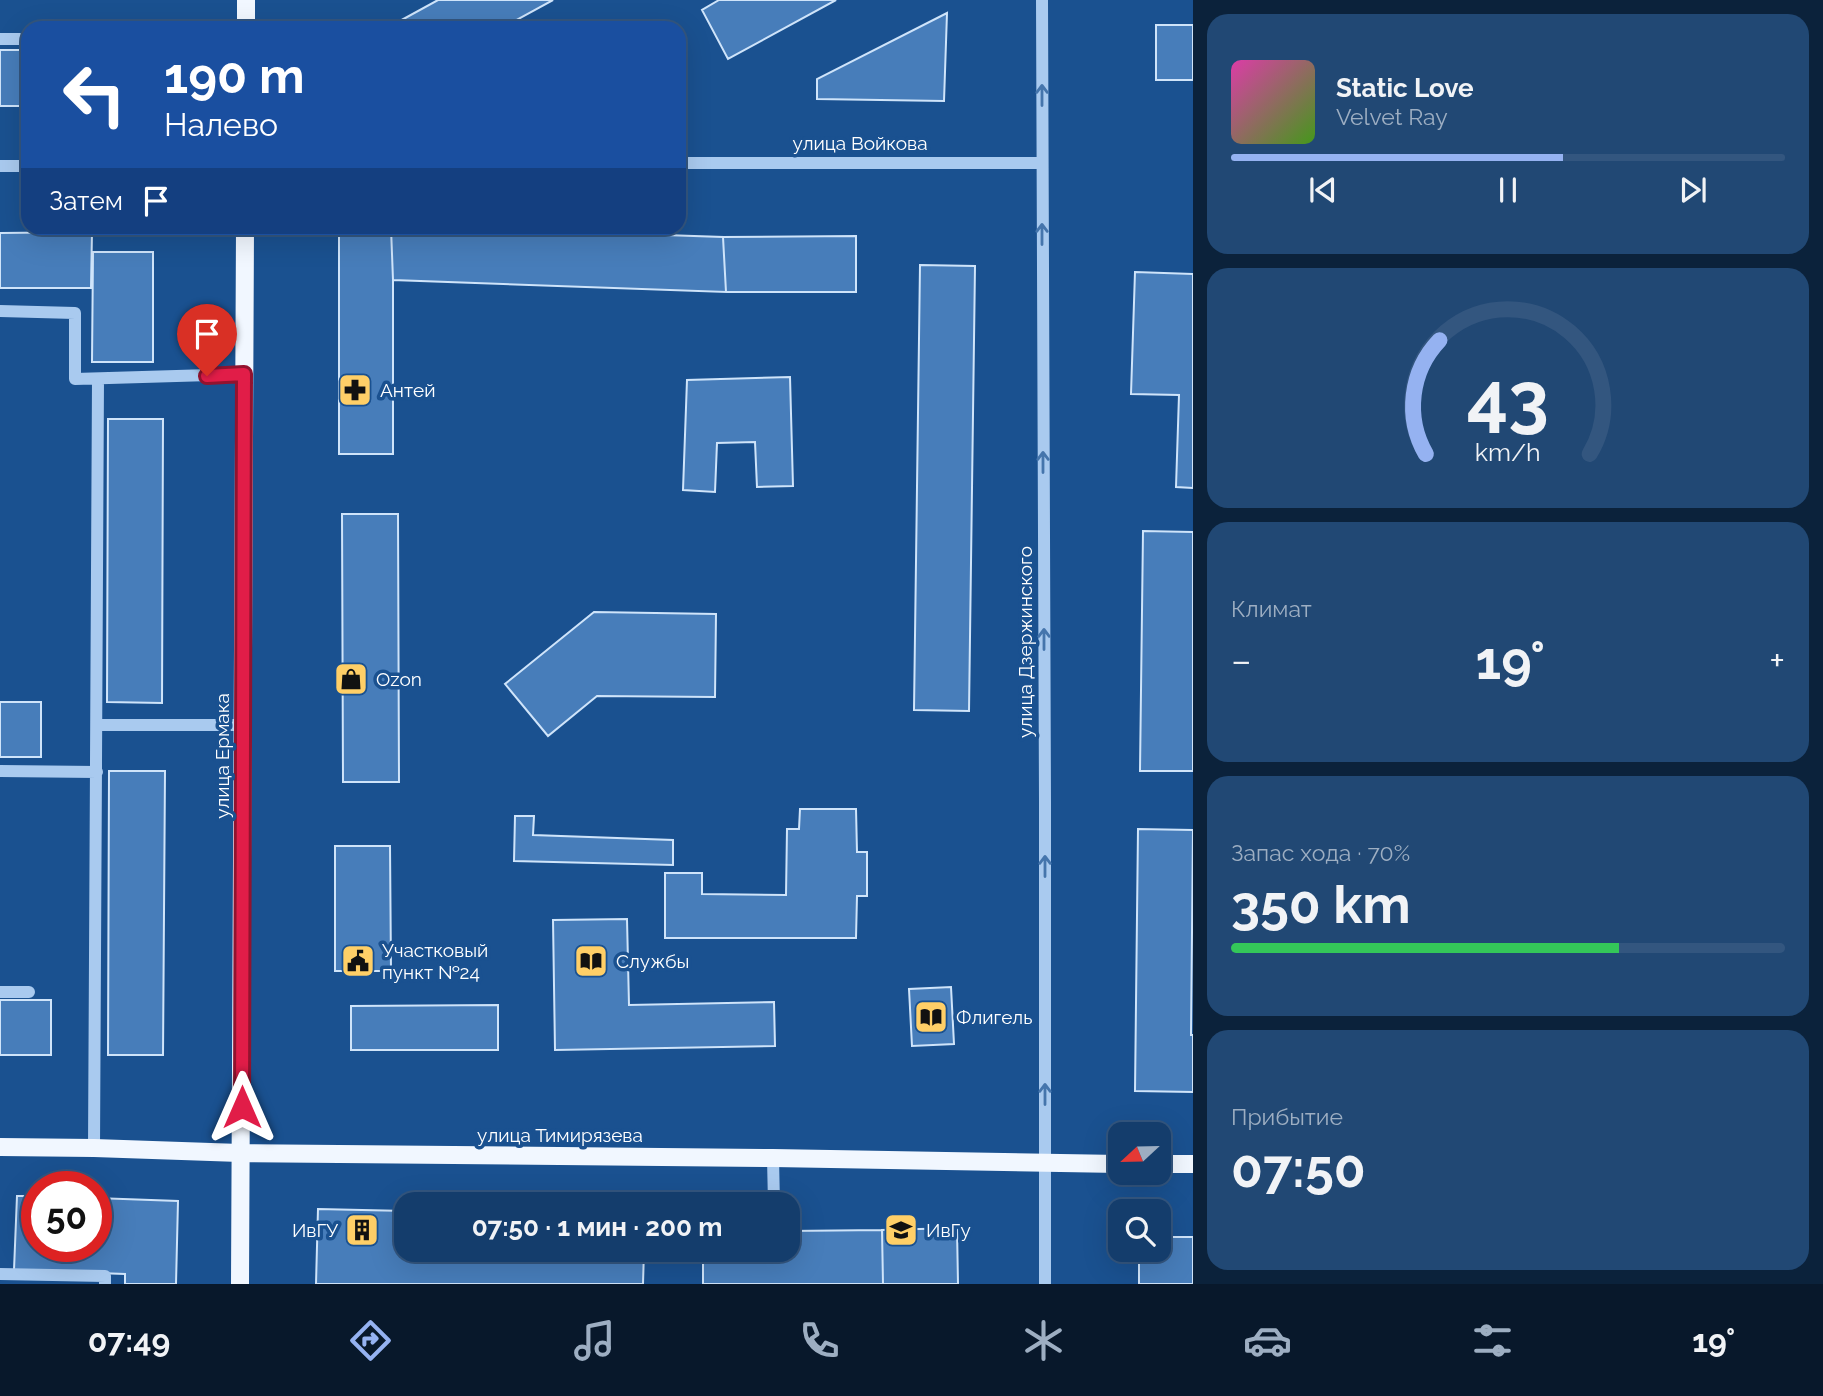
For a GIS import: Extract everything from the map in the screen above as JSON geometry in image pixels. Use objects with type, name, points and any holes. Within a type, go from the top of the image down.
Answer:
[{"type":"main road","points":[[246,0],[246,21]]},
{"type":"main road","name":"улица Ермака","points":[[240,1284],[245,235]]},
{"type":"main road","name":"улица Тимирязева","points":[[0,1147],[240,1153],[1108,1164]]},
{"type":"main road","points":[[1171,1164],[1193,1164]]},
{"type":"street","name":"улица Дзержинского","points":[[1042,0],[1045,1284]]},
{"type":"street","points":[[0,39],[21,39]]},
{"type":"street","name":"улица Войкова","points":[[686,163],[1042,163]]},
{"type":"street","points":[[0,166],[21,166]]},
{"type":"street","points":[[0,311],[75,313],[75,379],[244,374]]},
{"type":"street","points":[[94,1148],[98,379]]},
{"type":"street","points":[[97,725],[243,725]]},
{"type":"street","points":[[0,771],[97,772]]},
{"type":"street","points":[[0,992],[29,992]]},
{"type":"street","points":[[774,1158],[774,1192]]},
{"type":"street","points":[[0,1274],[105,1276],[105,1284]]},
{"type":"building","points":[[438,0],[553,0],[515,21],[400,21]]},
{"type":"building","points":[[719,0],[836,0],[728,59],[702,10]]},
{"type":"building","points":[[947,13],[944,101],[817,99],[817,79]]},
{"type":"building","points":[[1156,25],[1193,25],[1193,80],[1156,80]]},
{"type":"building","points":[[0,50],[21,50],[21,106],[0,106]]},
{"type":"building","points":[[0,233],[92,235],[91,288],[0,288]]},
{"type":"building","points":[[339,235],[391,235],[393,454],[339,454]]},
{"type":"building","points":[[391,235],[723,237],[726,292],[393,280]]},
{"type":"building","points":[[856,236],[856,292],[726,292],[723,237]]},
{"type":"building","points":[[93,252],[153,252],[153,362],[92,362]]},
{"type":"building","points":[[920,265],[975,266],[969,711],[914,710]]},
{"type":"building","points":[[1135,272],[1193,274],[1193,488],[1176,487],[1179,395],[1131,394]]},
{"type":"building","points":[[790,377],[793,486],[757,487],[755,442],[717,443],[715,492],[683,490],[687,380]]},
{"type":"building","points":[[108,419],[163,419],[162,703],[107,702]]},
{"type":"building","points":[[342,514],[398,514],[399,782],[343,782]]},
{"type":"building","points":[[1143,531],[1193,532],[1193,771],[1140,771]]},
{"type":"building","points":[[594,612],[716,614],[715,697],[597,696],[548,736],[505,684]]},
{"type":"building","points":[[0,702],[41,702],[41,757],[0,757]]},
{"type":"building","points":[[109,771],[165,771],[163,1055],[108,1055]]},
{"type":"building","points":[[800,809],[856,809],[857,852],[867,852],[867,896],[857,896],[856,938],[665,938],[665,873],[702,873],[702,894],[786,895],[787,829],[799,829]]},
{"type":"building","points":[[515,816],[534,816],[533,835],[673,840],[673,865],[514,861]]},
{"type":"building","points":[[1138,829],[1193,830],[1193,1092],[1135,1091]]},
{"type":"building","points":[[335,846],[390,846],[391,971],[335,971]]},
{"type":"building","name":"Службы","points":[[627,919],[629,1005],[774,1002],[775,1046],[555,1050],[553,920]]},
{"type":"building","name":"Флигель","points":[[951,987],[954,1044],[912,1046],[909,989]]},
{"type":"building","points":[[0,1000],[51,1000],[51,1055],[0,1055]]},
{"type":"building","points":[[498,1005],[498,1050],[351,1050],[351,1006]]},
{"type":"building","points":[[17,1196],[21,1196],[21,1262],[112,1262],[112,1199],[178,1201],[176,1284],[125,1284],[125,1274],[14,1270]]},
{"type":"building","name":"ИвГУ","points":[[318,1209],[394,1211],[394,1262],[644,1262],[643,1284],[316,1284]]},
{"type":"building","name":"ИвГУ","points":[[957,1228],[958,1284],[883,1284],[882,1230]]},
{"type":"building","name":"ИвГУ","points":[[882,1230],[883,1284],[703,1284],[703,1262],[800,1262],[800,1231]]},
{"type":"building","points":[[1171,1237],[1193,1237],[1193,1284],[1139,1284],[1139,1262],[1171,1262]]},
{"type":"place","name":"Антей","points":[[355,390]]},
{"type":"place","name":"Ozon","points":[[351,679]]},
{"type":"place","name":"Участковый пункт №24","points":[[358,961]]},
{"type":"place","name":"Службы","points":[[591,961]]},
{"type":"place","name":"Флигель","points":[[931,1017]]},
{"type":"place","name":"ИвГУ","points":[[362,1230]]},
{"type":"place","name":"ИвГу","points":[[901,1230]]},
{"type":"route","points":[[207,376],[244,374],[242,1107]]}]
